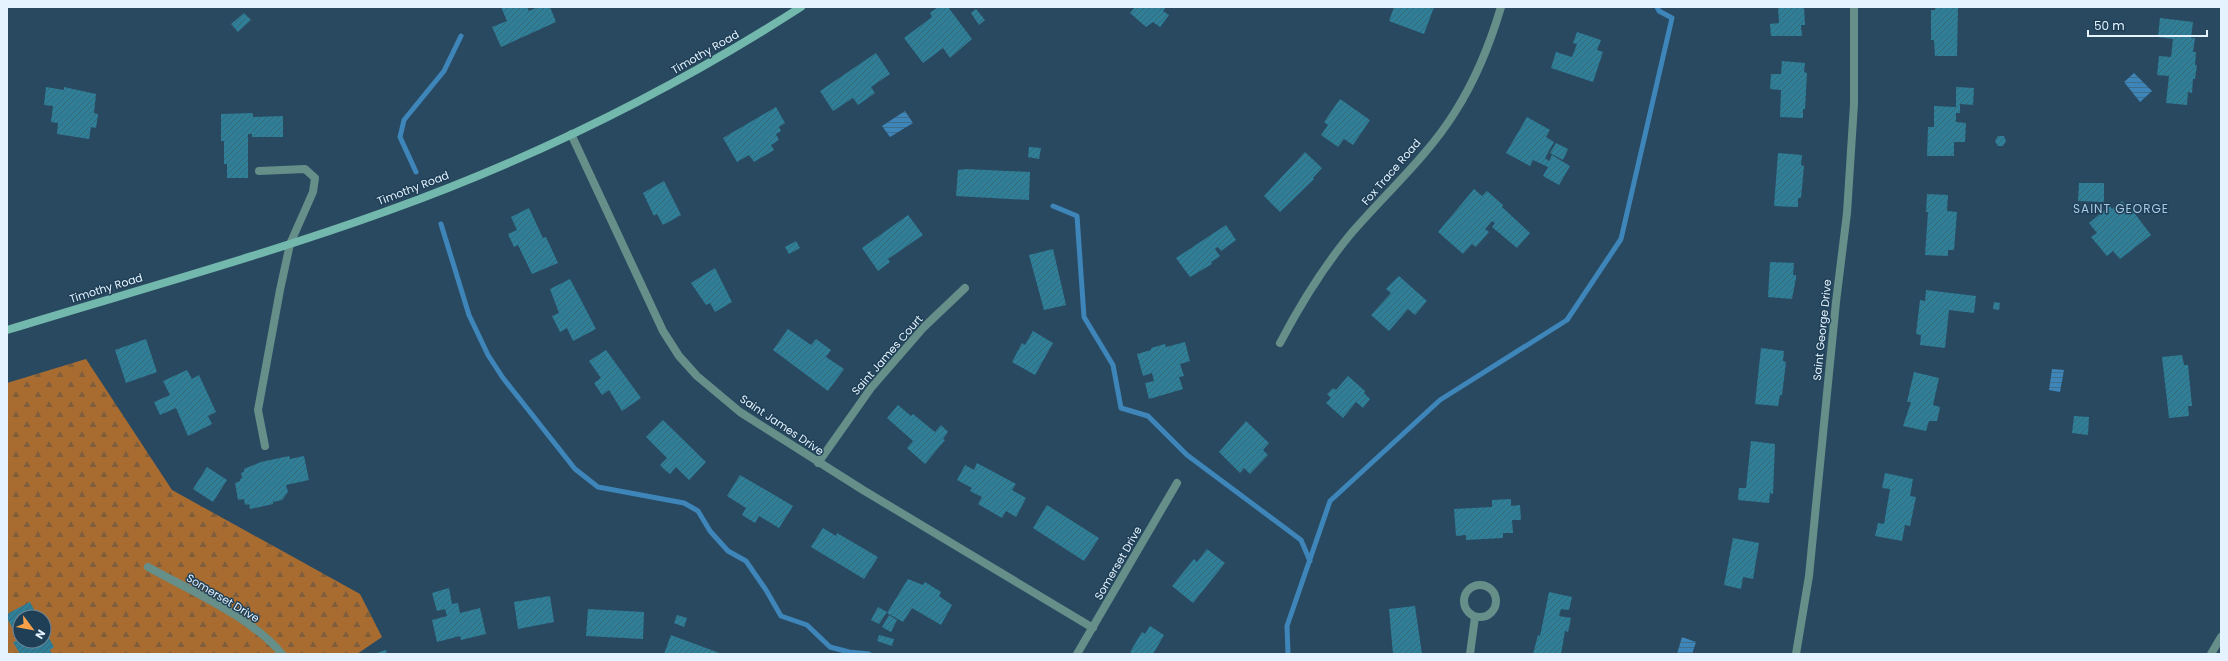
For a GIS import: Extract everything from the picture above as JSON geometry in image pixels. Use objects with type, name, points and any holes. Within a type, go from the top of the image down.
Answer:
[{"type":"main road","name":"Timothy Road","points":[[7,330],[290,244],[389,210],[474,176],[571,134],[673,83],[802,7]]},
{"type":"street","name":"Fox Trace Road","points":[[1280,342],[1300,306],[1326,266],[1426,150],[1455,113],[1477,73],[1501,7]]},
{"type":"street","name":"Saint George Drive","points":[[1796,654],[1809,576],[1836,302],[1848,206],[1854,104],[1854,7]]},
{"type":"street","name":"Saint James Drive","points":[[571,134],[652,309],[679,356],[697,376],[735,408],[818,463],[1093,628]]},
{"type":"street","points":[[259,171],[305,169],[315,178],[313,192],[290,244],[258,410],[264,446]]},
{"type":"street","name":"Saint James Court","points":[[818,463],[871,388],[924,327],[965,288]]},
{"type":"street","name":"Somerset Drive","points":[[1077,654],[1177,483]]},
{"type":"street","name":"Somerset Drive","points":[[148,567],[251,626],[275,645],[282,654]]},
{"type":"street","points":[[1477,585],[1484,586],[1491,589],[1495,594],[1496,603],[1490,614],[1481,618],[1475,617],[1469,613],[1465,606],[1465,597],[1470,589],[1477,585]]},
{"type":"street","points":[[1470,654],[1475,617]]},
{"type":"street","points":[[2211,654],[2221,637]]},
{"type":"green space","points":[[86,359],[172,490],[360,594],[382,637],[357,654],[7,654],[7,383]]},
{"type":"water","points":[[2134,73],[2152,91],[2140,102],[2124,82]]},
{"type":"water","points":[[905,111],[913,123],[890,137],[882,126]]},
{"type":"water","points":[[2052,369],[2064,370],[2060,392],[2049,390]]},
{"type":"water","points":[[1682,637],[1696,642],[1692,654],[1677,654]]},
{"type":"building","points":[[501,7],[527,7],[529,11],[538,7],[550,7],[556,22],[501,47],[492,27],[507,21]]},
{"type":"building","points":[[938,7],[948,7],[972,39],[950,58],[943,48],[923,63],[904,38],[932,17],[930,13]]},
{"type":"building","points":[[1135,7],[1166,7],[1163,11],[1169,15],[1160,27],[1153,22],[1146,27],[1130,13]]},
{"type":"building","points":[[1394,7],[1434,7],[1424,34],[1389,21]]},
{"type":"building","points":[[1778,7],[1804,7],[1805,25],[1801,25],[1802,36],[1771,36],[1770,24],[1779,23]]},
{"type":"building","points":[[1935,7],[1958,7],[1957,56],[1935,56],[1934,40],[1931,40],[1931,10],[1935,10]]},
{"type":"building","points":[[976,9],[985,20],[979,25],[971,13]]},
{"type":"building","points":[[244,13],[251,20],[238,32],[231,24]]},
{"type":"building","points":[[2160,18],[2193,22],[2191,38],[2195,38],[2193,52],[2196,52],[2195,65],[2197,65],[2195,79],[2193,79],[2192,93],[2188,92],[2187,105],[2166,103],[2169,76],[2157,75],[2159,56],[2171,57],[2173,39],[2158,37]]},
{"type":"building","points":[[1577,32],[1601,40],[1597,50],[1603,52],[1593,82],[1551,68],[1556,52],[1572,57],[1577,44],[1573,43]]},
{"type":"building","points":[[876,53],[890,74],[871,87],[875,93],[858,105],[853,98],[833,111],[820,91]]},
{"type":"building","points":[[1782,61],[1805,63],[1804,72],[1807,73],[1803,118],[1780,117],[1781,90],[1770,89],[1771,74],[1781,74]]},
{"type":"building","points":[[46,87],[64,90],[64,87],[96,94],[94,113],[98,114],[96,128],[91,127],[89,139],[57,134],[58,123],[51,122],[53,106],[44,105]]},
{"type":"building","points":[[1956,87],[1974,88],[1973,105],[1960,104],[1960,113],[1956,113],[1956,122],[1966,123],[1965,142],[1954,142],[1954,156],[1927,156],[1928,127],[1934,127],[1934,106],[1956,107]]},
{"type":"building","points":[[1340,99],[1370,120],[1353,145],[1344,139],[1338,147],[1321,135],[1328,125],[1324,122]]},
{"type":"building","points":[[776,107],[785,123],[779,127],[781,131],[776,134],[779,140],[771,145],[774,150],[754,162],[749,155],[737,162],[723,138]]},
{"type":"building","points":[[253,113],[253,117],[283,116],[283,137],[252,137],[252,134],[248,134],[248,178],[227,178],[227,164],[224,164],[224,141],[221,141],[221,114]]},
{"type":"building","points":[[1527,117],[1550,130],[1546,137],[1554,142],[1545,158],[1549,161],[1552,155],[1570,166],[1559,185],[1543,176],[1548,167],[1533,160],[1530,166],[1506,153]]},
{"type":"building","points":[[1998,136],[2004,136],[2006,141],[2003,146],[1998,146],[1995,141]]},
{"type":"building","points":[[1556,143],[1568,149],[1563,160],[1550,153]]},
{"type":"building","points":[[1029,147],[1041,148],[1039,159],[1028,157]]},
{"type":"building","points":[[1305,152],[1322,168],[1313,178],[1314,179],[1280,212],[1264,196]]},
{"type":"building","points":[[1778,153],[1802,155],[1801,165],[1804,166],[1801,198],[1798,198],[1798,207],[1774,206]]},
{"type":"building","points":[[966,169],[1030,172],[1029,200],[956,196],[958,170]]},
{"type":"building","points":[[664,181],[681,215],[663,225],[657,214],[654,216],[643,193]]},
{"type":"building","points":[[2079,183],[2104,183],[2104,202],[2078,201]]},
{"type":"building","points":[[1474,189],[1482,196],[1487,191],[1530,233],[1517,248],[1492,227],[1495,223],[1492,221],[1485,229],[1489,232],[1476,247],[1472,244],[1463,254],[1438,232]]},
{"type":"building","points":[[1927,194],[1948,195],[1947,211],[1957,212],[1954,250],[1948,250],[1948,256],[1925,255],[1928,212],[1926,212]]},
{"type":"building","points":[[2122,201],[2130,211],[2132,210],[2151,235],[2120,259],[2113,251],[2107,256],[2091,237],[2097,233],[2089,223],[2110,206],[2112,209]]},
{"type":"building","points":[[529,208],[543,238],[546,237],[558,263],[532,274],[518,245],[514,247],[508,234],[517,230],[511,217]]},
{"type":"building","points":[[908,215],[923,235],[888,259],[890,262],[878,271],[862,248]]},
{"type":"building","points":[[1226,225],[1236,240],[1221,251],[1218,247],[1215,249],[1220,256],[1211,262],[1212,264],[1190,277],[1176,258]]},
{"type":"building","points":[[796,241],[800,248],[789,254],[785,247]]},
{"type":"building","points":[[1053,249],[1066,305],[1044,310],[1029,255]]},
{"type":"building","points":[[1770,262],[1794,263],[1793,275],[1796,275],[1796,278],[1792,299],[1768,297]]},
{"type":"building","points":[[715,268],[732,302],[715,312],[710,303],[706,305],[691,283]]},
{"type":"building","points":[[1399,276],[1427,301],[1415,315],[1408,309],[1389,331],[1371,315],[1391,293],[1386,289]]},
{"type":"building","points":[[570,279],[596,329],[573,341],[567,328],[560,332],[552,316],[559,313],[550,289]]},
{"type":"building","points":[[1926,290],[1976,296],[1974,313],[1949,310],[1945,348],[1920,345],[1921,335],[1916,334],[1920,300],[1925,301]]},
{"type":"building","points":[[1994,302],[2000,303],[1999,310],[1993,309]]},
{"type":"building","points":[[788,329],[811,345],[816,339],[831,350],[826,357],[844,369],[828,391],[773,350]]},
{"type":"building","points":[[1033,331],[1053,343],[1035,375],[1012,362],[1022,343],[1025,345]]},
{"type":"building","points":[[146,339],[157,372],[126,383],[115,350]]},
{"type":"building","points":[[1185,342],[1190,361],[1180,364],[1184,376],[1179,377],[1183,389],[1149,399],[1145,383],[1154,381],[1152,373],[1143,376],[1137,354],[1165,344],[1166,347]]},
{"type":"building","points":[[1761,348],[1784,351],[1783,361],[1786,362],[1782,395],[1780,395],[1778,406],[1755,404]]},
{"type":"building","points":[[606,350],[641,398],[622,411],[609,390],[602,395],[594,383],[601,378],[589,361]]},
{"type":"building","points":[[2182,355],[2184,365],[2188,365],[2192,406],[2188,406],[2189,416],[2169,418],[2162,357]]},
{"type":"building","points":[[187,370],[192,379],[199,375],[216,412],[208,416],[212,424],[188,436],[176,408],[160,415],[154,402],[170,395],[163,381]]},
{"type":"building","points":[[1914,372],[1939,378],[1933,405],[1940,407],[1937,421],[1929,421],[1926,431],[1903,426],[1911,402],[1907,402]]},
{"type":"building","points":[[1348,376],[1365,391],[1364,393],[1370,399],[1363,408],[1356,402],[1343,418],[1326,403],[1331,398],[1327,394],[1333,388],[1336,390]]},
{"type":"building","points":[[898,405],[911,416],[913,414],[935,432],[941,425],[948,432],[943,439],[945,440],[925,464],[907,448],[913,441],[887,418]]},
{"type":"building","points":[[2074,416],[2089,417],[2088,435],[2072,433]]},
{"type":"building","points":[[663,420],[706,462],[689,480],[676,467],[670,474],[660,465],[667,458],[646,437]]},
{"type":"building","points":[[1246,421],[1269,443],[1263,450],[1268,455],[1250,474],[1244,468],[1240,473],[1219,452]]},
{"type":"building","points":[[1751,441],[1775,444],[1773,494],[1770,493],[1769,503],[1738,500],[1739,488],[1746,488]]},
{"type":"building","points":[[289,456],[290,459],[304,456],[309,480],[286,485],[288,492],[282,500],[273,502],[273,504],[250,509],[249,504],[245,505],[244,499],[238,500],[235,483],[240,481],[242,478],[241,473],[244,472],[244,469],[261,462]]},
{"type":"building","points":[[977,463],[1016,484],[1012,490],[1026,498],[1016,517],[1006,511],[1002,518],[978,504],[982,497],[970,491],[972,488],[957,480],[965,465],[974,470]]},
{"type":"building","points":[[207,467],[227,480],[213,502],[193,489]]},
{"type":"building","points":[[1885,473],[1913,479],[1910,496],[1916,497],[1910,526],[1905,525],[1902,541],[1875,536],[1878,523],[1884,524],[1890,489],[1882,488]]},
{"type":"building","points":[[740,475],[793,506],[779,528],[759,516],[755,523],[742,515],[746,508],[727,496]]},
{"type":"building","points":[[1511,499],[1511,506],[1520,505],[1521,520],[1512,520],[1513,533],[1503,533],[1503,538],[1466,540],[1466,535],[1456,536],[1454,509],[1492,507],[1492,500]]},
{"type":"building","points":[[1047,505],[1099,538],[1084,561],[1033,528]]},
{"type":"building","points":[[823,528],[836,536],[837,533],[878,557],[864,579],[811,547]]},
{"type":"building","points":[[1733,538],[1759,543],[1753,579],[1743,577],[1741,589],[1724,585]]},
{"type":"building","points":[[1207,549],[1225,563],[1193,603],[1172,586],[1194,559],[1197,562]]},
{"type":"building","points":[[908,579],[923,585],[925,582],[941,592],[939,596],[952,605],[941,625],[912,608],[903,622],[887,613]]},
{"type":"building","points":[[449,588],[452,604],[458,603],[460,613],[480,608],[486,634],[461,640],[460,636],[437,642],[432,620],[447,616],[445,609],[437,611],[432,593]]},
{"type":"building","points":[[1549,592],[1572,597],[1569,610],[1561,609],[1559,616],[1571,618],[1568,632],[1565,631],[1561,654],[1533,654],[1538,635],[1540,636]]},
{"type":"building","points":[[550,596],[554,622],[518,629],[514,602]]},
{"type":"building","points":[[30,602],[34,609],[17,609]]},
{"type":"building","points":[[1415,606],[1422,654],[1393,654],[1389,609]]},
{"type":"building","points":[[878,607],[887,612],[879,624],[871,620]]},
{"type":"building","points":[[588,609],[644,612],[643,639],[586,636]]},
{"type":"building","points":[[12,611],[12,627],[7,618],[7,614]]},
{"type":"building","points":[[677,615],[687,618],[684,627],[674,623]]},
{"type":"building","points":[[889,615],[897,620],[891,632],[882,627]]},
{"type":"building","points":[[1150,626],[1164,635],[1153,654],[1134,654],[1130,652],[1142,632],[1145,634]]},
{"type":"building","points":[[671,635],[722,654],[664,654]]},
{"type":"building","points":[[879,635],[894,639],[892,646],[877,641]]},
{"type":"building","points":[[17,649],[51,649],[50,650],[52,654],[20,654]]},
{"type":"building","points":[[386,650],[387,654],[373,654]]},
{"type":"waterway","points":[[1288,654],[1287,626],[1330,501],[1440,400],[1567,320],[1621,239],[1672,18],[1659,11],[1657,7]]},
{"type":"waterway","points":[[416,172],[400,137],[404,120],[444,71],[461,36]]},
{"type":"waterway","points":[[1053,206],[1077,216],[1084,317],[1113,365],[1121,408],[1148,416],[1187,455],[1301,540],[1310,561]]},
{"type":"waterway","points":[[441,224],[469,315],[488,355],[503,378],[575,469],[598,487],[684,503],[698,511],[710,531],[728,551],[746,561],[766,590],[781,616],[807,625],[830,647],[849,652],[869,654]]},
{"type":"district","name":"SAINT GEORGE","points":[[2121,209]]}]
